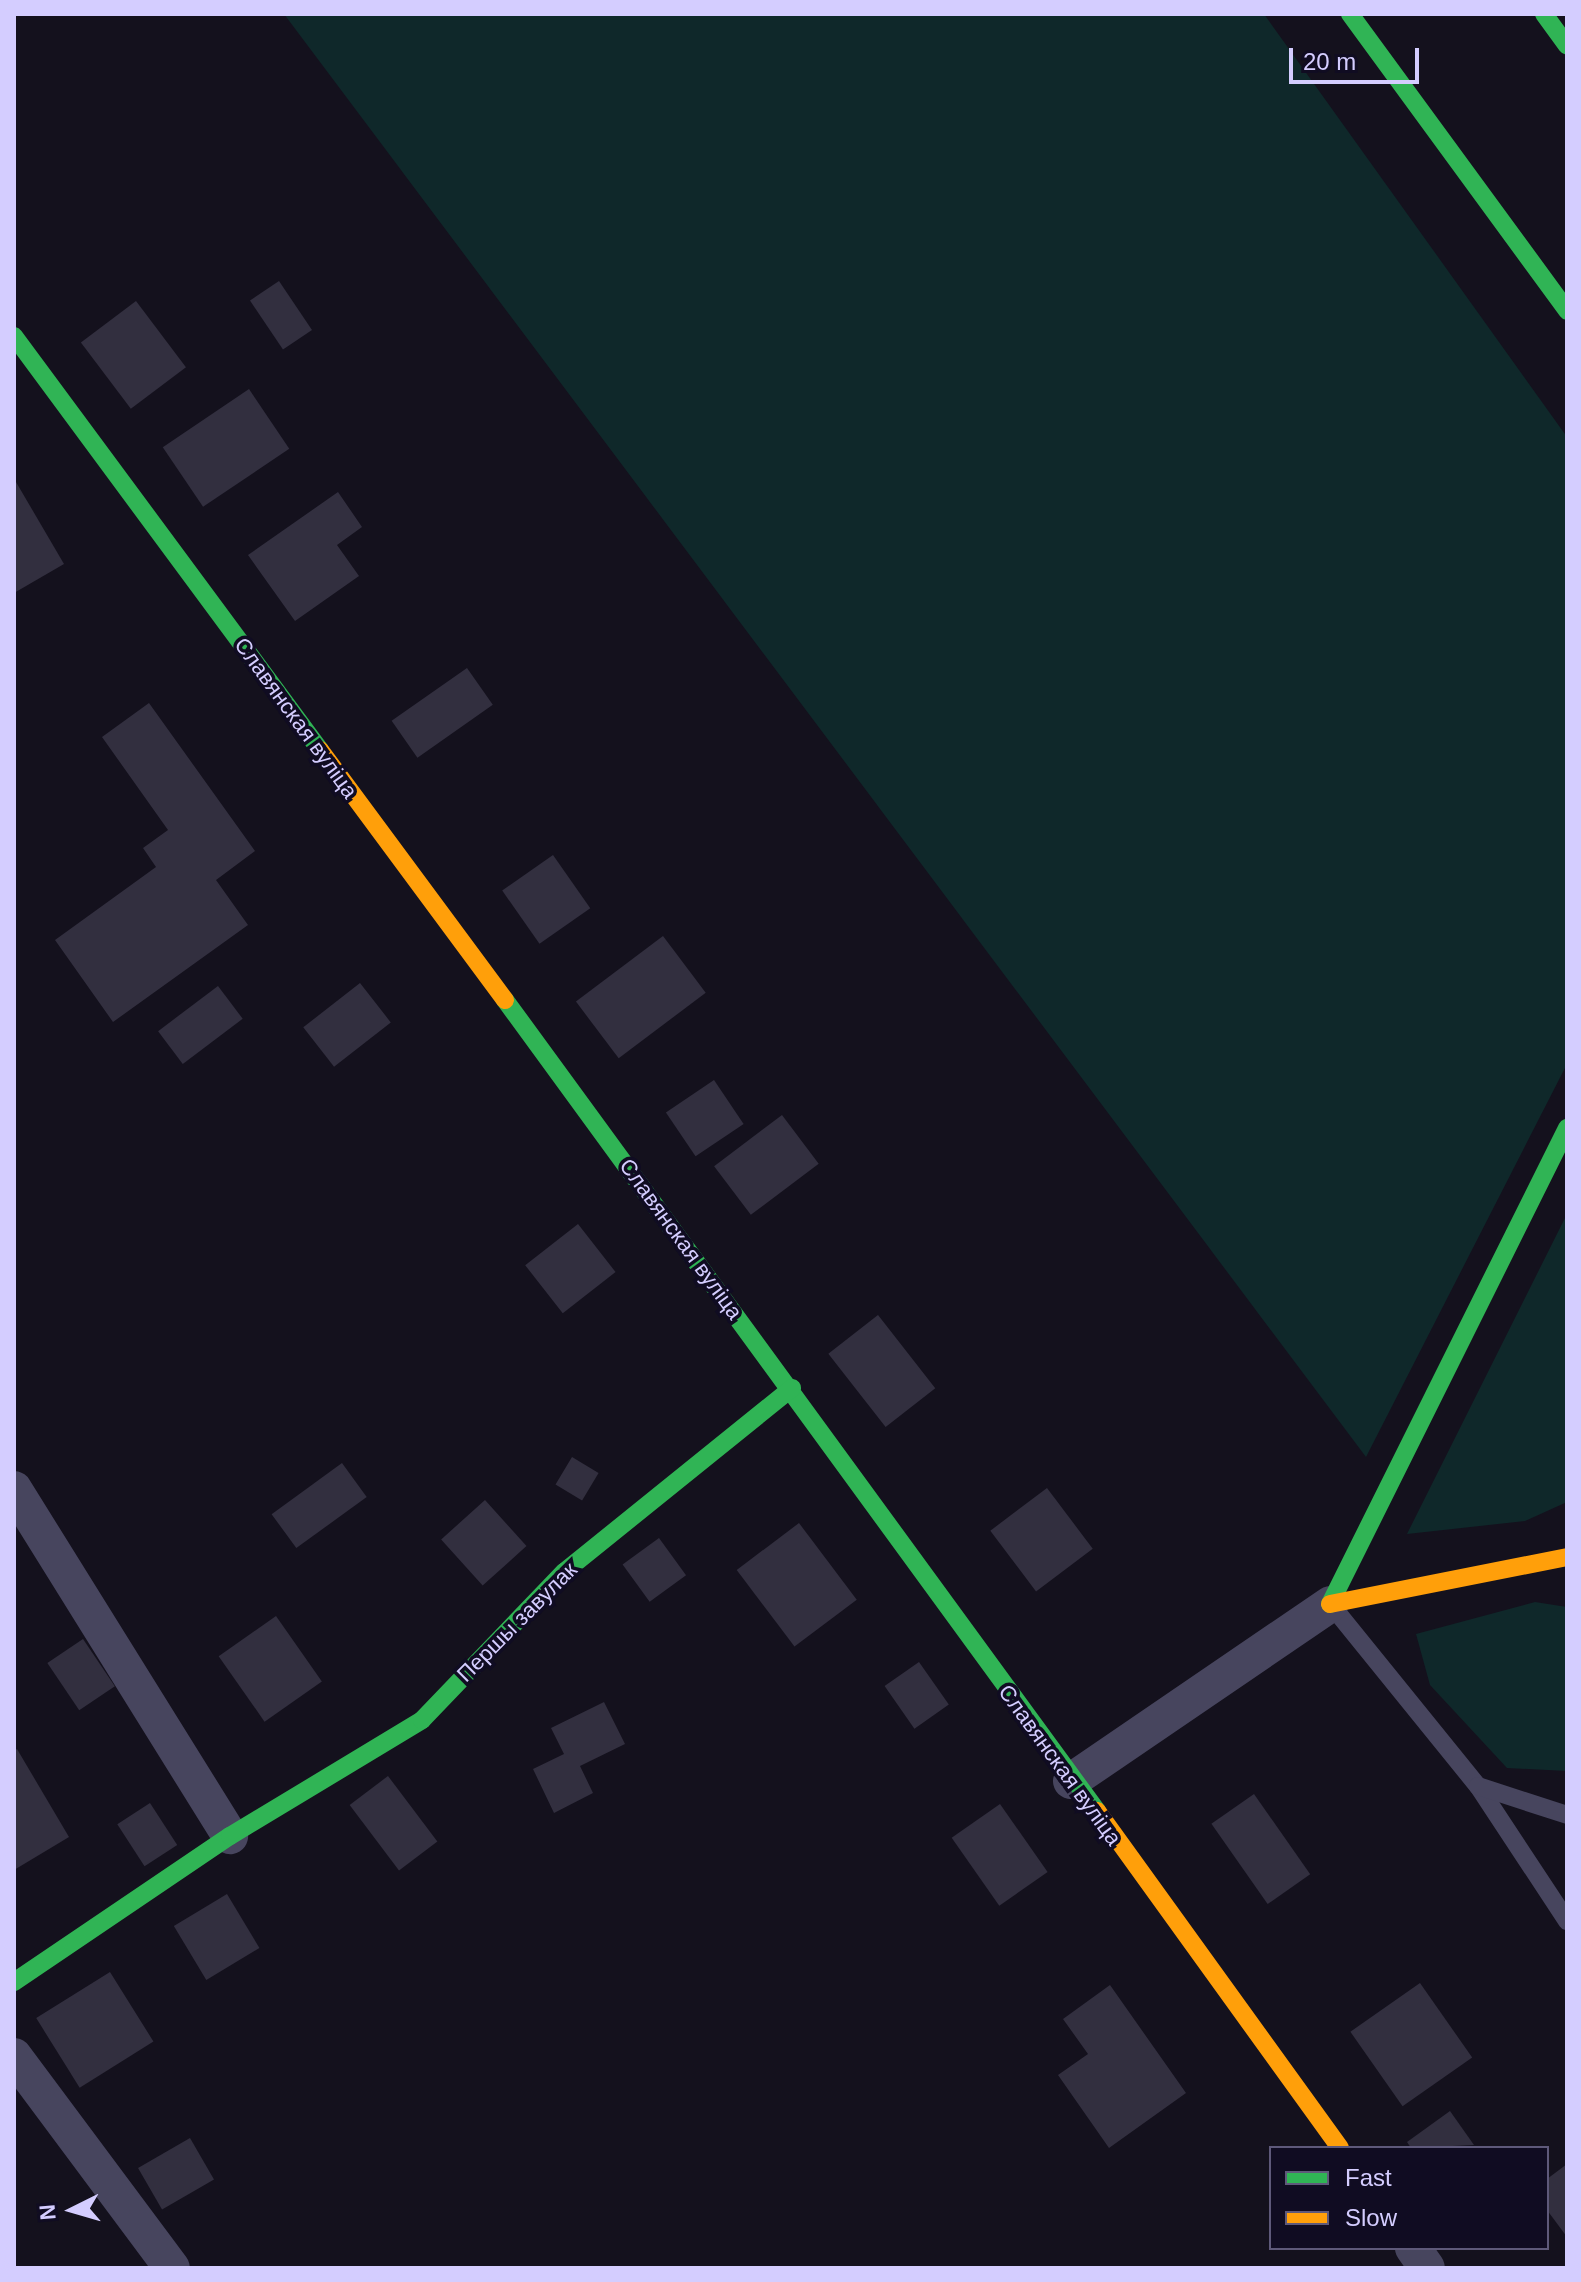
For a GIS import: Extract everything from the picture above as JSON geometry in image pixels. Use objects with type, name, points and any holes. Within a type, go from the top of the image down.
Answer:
[{"type":"main road","points":[[1350,14],[1567,311]]},
{"type":"main road","points":[[1544,14],[1567,46]]},
{"type":"main road","name":"Славянская вуліца","points":[[14,336],[792,1388],[1071,1781],[1339,2146]]},
{"type":"main road","points":[[1330,1604],[1567,1128]]},
{"type":"main road","name":"Першы завулак","points":[[14,1982],[230,1836],[422,1720],[564,1572],[792,1388]]},
{"type":"main road","points":[[1330,1604],[1567,1557]]},
{"type":"street","points":[[14,1489],[230,1836]]},
{"type":"street","points":[[1071,1781],[1330,1604]]},
{"type":"street","points":[[14,2056],[172,2268]]},
{"type":"street","points":[[1414,2250],[1427,2268]]},
{"type":"lane","points":[[1330,1604],[1478,1786],[1567,1921]]},
{"type":"lane","points":[[1478,1786],[1567,1815]]},
{"type":"green space","points":[[284,14],[1264,14],[1567,437],[1567,1064],[1366,1457]]},
{"type":"green space","points":[[1567,1214],[1567,1502],[1525,1521],[1407,1534]]},
{"type":"green space","points":[[1535,1602],[1567,1607],[1567,1771],[1507,1768],[1430,1685],[1416,1634]]},
{"type":"building","points":[[279,281],[312,330],[283,349],[250,301]]},
{"type":"building","points":[[136,301],[186,367],[131,409],[81,343]]},
{"type":"building","points":[[249,389],[289,449],[203,507],[163,447]]},
{"type":"building","points":[[14,483],[64,564],[14,593]]},
{"type":"building","points":[[338,492],[362,527],[337,545],[359,576],[295,621],[248,555]]},
{"type":"building","points":[[467,668],[493,705],[417,758],[392,721]]},
{"type":"building","points":[[149,703],[255,851],[216,880],[248,925],[113,1022],[55,940],[156,867],[143,848],[168,830],[102,737]]},
{"type":"building","points":[[553,855],[590,908],[539,944],[502,891]]},
{"type":"building","points":[[663,936],[706,993],[619,1058],[576,1002]]},
{"type":"building","points":[[360,983],[391,1022],[334,1067],[303,1027]]},
{"type":"building","points":[[218,986],[243,1019],[183,1064],[158,1031]]},
{"type":"building","points":[[714,1080],[744,1124],[696,1156],[666,1112]]},
{"type":"building","points":[[782,1115],[819,1164],[751,1215],[714,1166]]},
{"type":"building","points":[[578,1224],[616,1272],[563,1313],[525,1265]]},
{"type":"building","points":[[878,1315],[935,1388],[886,1427],[828,1354]]},
{"type":"building","points":[[572,1457],[599,1473],[582,1500],[556,1484]]},
{"type":"building","points":[[342,1463],[367,1497],[296,1548],[272,1514]]},
{"type":"building","points":[[1047,1488],[1093,1549],[1036,1591],[990,1531]]},
{"type":"building","points":[[485,1500],[526,1546],[483,1586],[441,1539]]},
{"type":"building","points":[[799,1523],[857,1600],[794,1647],[737,1570]]},
{"type":"building","points":[[659,1538],[686,1575],[650,1602],[623,1564]]},
{"type":"building","points":[[276,1616],[322,1682],[265,1722],[219,1656]]},
{"type":"building","points":[[83,1639],[115,1686],[79,1710],[47,1663]]},
{"type":"building","points":[[919,1662],[949,1705],[914,1729],[885,1686]]},
{"type":"building","points":[[604,1702],[625,1744],[580,1766],[593,1793],[554,1813],[533,1769],[564,1754],[551,1728]]},
{"type":"building","points":[[17,1749],[69,1837],[14,1870],[14,1751]]},
{"type":"building","points":[[388,1776],[437,1841],[399,1870],[350,1805]]},
{"type":"building","points":[[1254,1794],[1310,1874],[1268,1904],[1211,1824]]},
{"type":"building","points":[[150,1803],[177,1845],[145,1866],[117,1824]]},
{"type":"building","points":[[1000,1804],[1048,1872],[999,1906],[952,1838]]},
{"type":"building","points":[[227,1894],[259,1948],[206,1980],[174,1926]]},
{"type":"building","points":[[110,1972],[153,2042],[80,2088],[36,2018]]},
{"type":"building","points":[[1420,1983],[1472,2058],[1403,2106],[1350,2032]]},
{"type":"building","points":[[1110,1985],[1186,2093],[1109,2148],[1058,2075],[1088,2054],[1063,2019]]},
{"type":"building","points":[[1450,2111],[1474,2145],[1410,2146],[1407,2142]]},
{"type":"building","points":[[190,2138],[214,2180],[162,2210],[138,2168]]},
{"type":"building","points":[[1567,2164],[1567,2237],[1549,2213],[1549,2178]]},
{"type":"traffic: fast","points":[[1350,14],[1567,311]]},
{"type":"traffic: fast","points":[[1544,14],[1567,46]]},
{"type":"traffic: fast","points":[[14,336],[320,750]]},
{"type":"traffic: fast","points":[[505,1000],[1097,1811]]},
{"type":"traffic: fast","points":[[1330,1604],[1567,1128]]},
{"type":"traffic: fast","points":[[14,1982],[230,1836],[422,1720],[564,1572],[792,1388]]},
{"type":"traffic: slow","points":[[320,750],[505,1000]]},
{"type":"traffic: slow","points":[[1330,1604],[1567,1557]]},
{"type":"traffic: slow","points":[[1097,1811],[1339,2146]]}]
